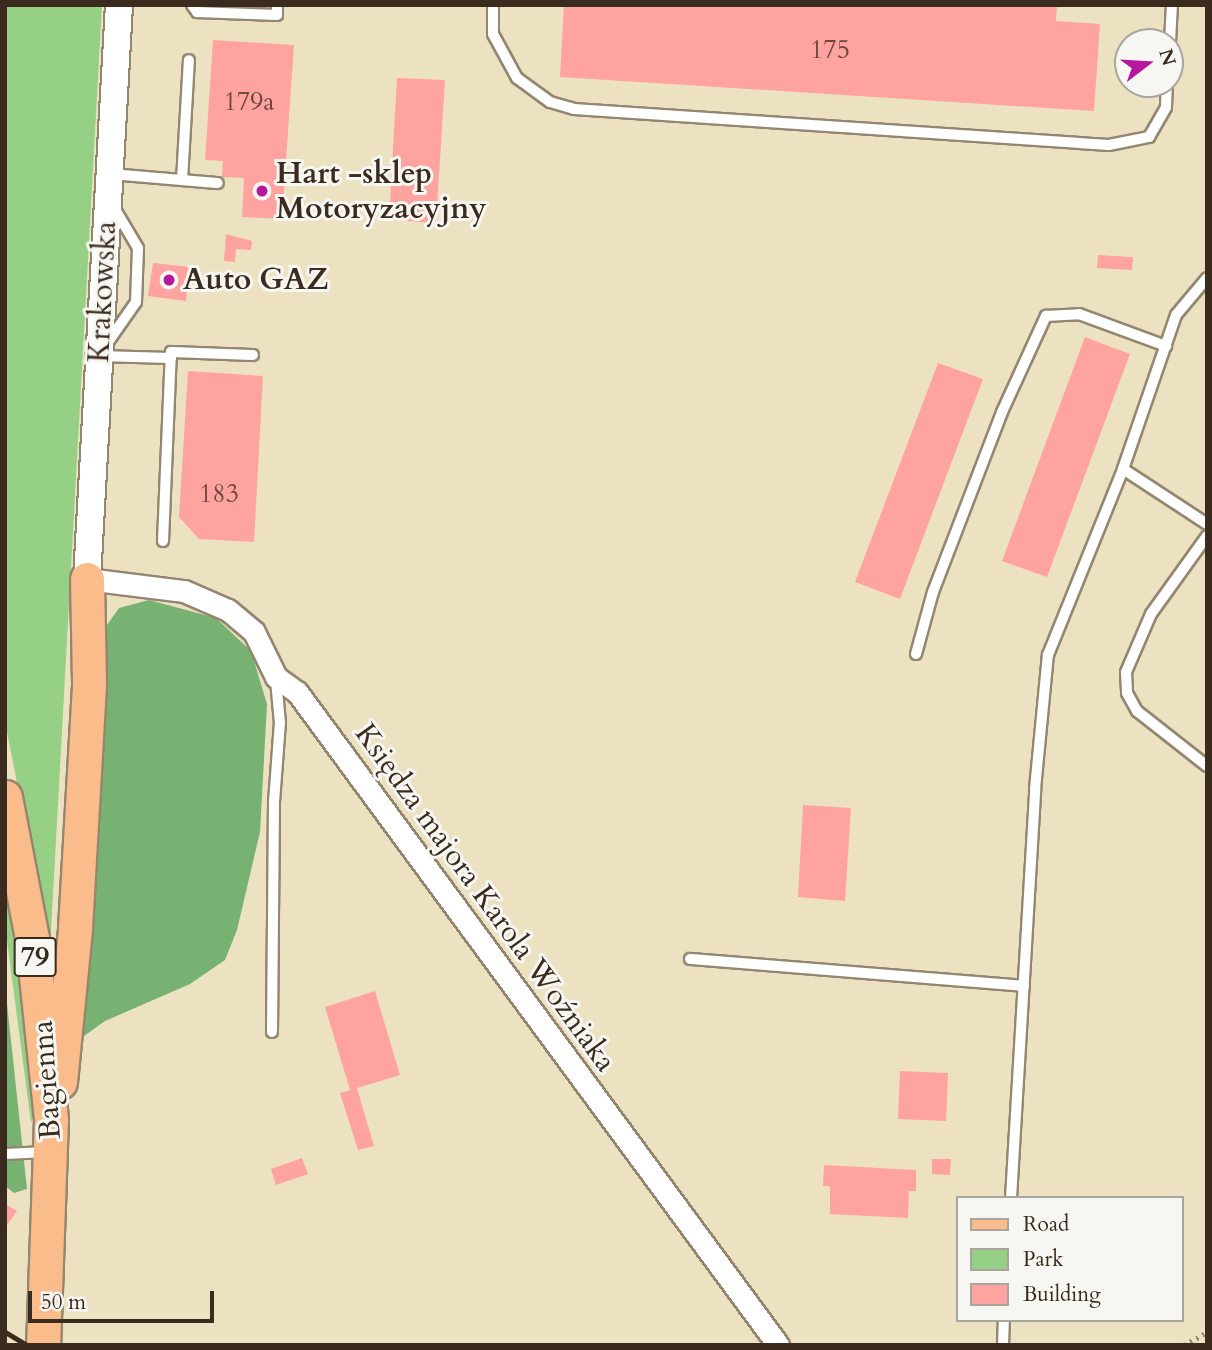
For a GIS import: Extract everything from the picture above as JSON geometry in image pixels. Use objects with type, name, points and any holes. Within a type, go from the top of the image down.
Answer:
[{"type":"main road","points":[[51,1119],[66,1059],[75,928],[89,682],[87,579]]},
{"type":"main road","name":"Bagienna","points":[[5,797],[32,938],[51,1119],[44,1334]]},
{"type":"street","name":"Krakowska","points":[[87,579],[119,5]]},
{"type":"street","name":"Księdza majora Karola Woźniaka","points":[[87,579],[184,591],[212,601],[254,632],[276,677],[297,692],[778,1345]]},
{"type":"lane","points":[[192,5],[197,12],[277,15],[277,5]]},
{"type":"lane","points":[[492,5],[493,34],[517,78],[550,102],[574,109],[1109,145],[1149,137],[1166,107],[1166,98]]},
{"type":"lane","points":[[1171,28],[1172,5]]},
{"type":"lane","points":[[182,180],[189,60]]},
{"type":"lane","points":[[109,186],[182,180],[218,183]]},
{"type":"lane","points":[[1012,1196],[1048,655],[1123,469],[1176,315],[1207,278]]},
{"type":"lane","points":[[916,654],[933,592],[1002,412],[1046,316],[1079,314],[1166,346]]},
{"type":"lane","points":[[163,541],[171,352],[253,355]]},
{"type":"lane","points":[[99,356],[171,358]]},
{"type":"lane","points":[[1123,469],[1207,524]]},
{"type":"lane","points":[[1207,536],[1151,614],[1126,672],[1127,692],[1137,711],[1207,766]]},
{"type":"lane","points":[[272,1032],[274,802],[280,723],[276,677]]},
{"type":"lane","points":[[690,960],[1024,986]]},
{"type":"lane","points":[[5,1154],[52,1152]]},
{"type":"lane","points":[[1003,1345],[1004,1322]]},
{"type":"path","points":[[1184,1345],[1207,1332]]},
{"type":"green space","points":[[5,5],[102,5],[50,949],[5,722]]},
{"type":"green space","points":[[149,600],[216,618],[251,651],[267,704],[260,832],[237,930],[225,960],[190,984],[105,1021],[77,1041],[102,632],[119,608]]},
{"type":"green space","points":[[5,874],[19,954],[35,1113],[31,1123],[5,925]]},
{"type":"green space","points":[[5,985],[27,1189],[14,1193],[5,1186]]},
{"type":"building","points":[[564,5],[1057,5],[1056,21],[1100,24],[1094,111],[560,77]]},
{"type":"building","points":[[213,40],[294,45],[282,219],[242,217],[244,178],[222,177],[223,161],[205,160]]},
{"type":"building","points":[[397,78],[445,80],[436,223],[389,220]]},
{"type":"building","points":[[226,234],[252,241],[251,250],[236,249],[235,262],[224,261]]},
{"type":"building","points":[[1098,255],[1133,257],[1132,270],[1097,268]]},
{"type":"building","points":[[153,263],[190,267],[186,301],[148,296]]},
{"type":"building","points":[[1085,337],[1130,354],[1047,577],[1002,561]]},
{"type":"building","points":[[938,363],[983,379],[900,599],[855,582]]},
{"type":"building","points":[[188,371],[263,376],[254,542],[199,539],[179,517]]},
{"type":"building","points":[[803,805],[851,808],[845,901],[798,897]]},
{"type":"building","points":[[375,991],[400,1075],[357,1088],[374,1146],[358,1150],[340,1093],[350,1090],[325,1007]]},
{"type":"building","points":[[900,1071],[948,1073],[946,1121],[898,1119]]},
{"type":"building","points":[[302,1158],[308,1174],[276,1185],[271,1169]]},
{"type":"building","points":[[932,1159],[951,1159],[950,1175],[932,1174]]},
{"type":"building","points":[[824,1165],[916,1170],[916,1191],[909,1191],[908,1218],[830,1214],[830,1186],[823,1186]]},
{"type":"building","points":[[5,1204],[17,1211],[5,1228]]},
{"type":"railway","points":[[5,1332],[27,1345]]},
{"type":"place","name":"Hart -sklep Motoryzacyjny","points":[[262,191]]},
{"type":"place","name":"Auto GAZ","points":[[169,280]]}]
